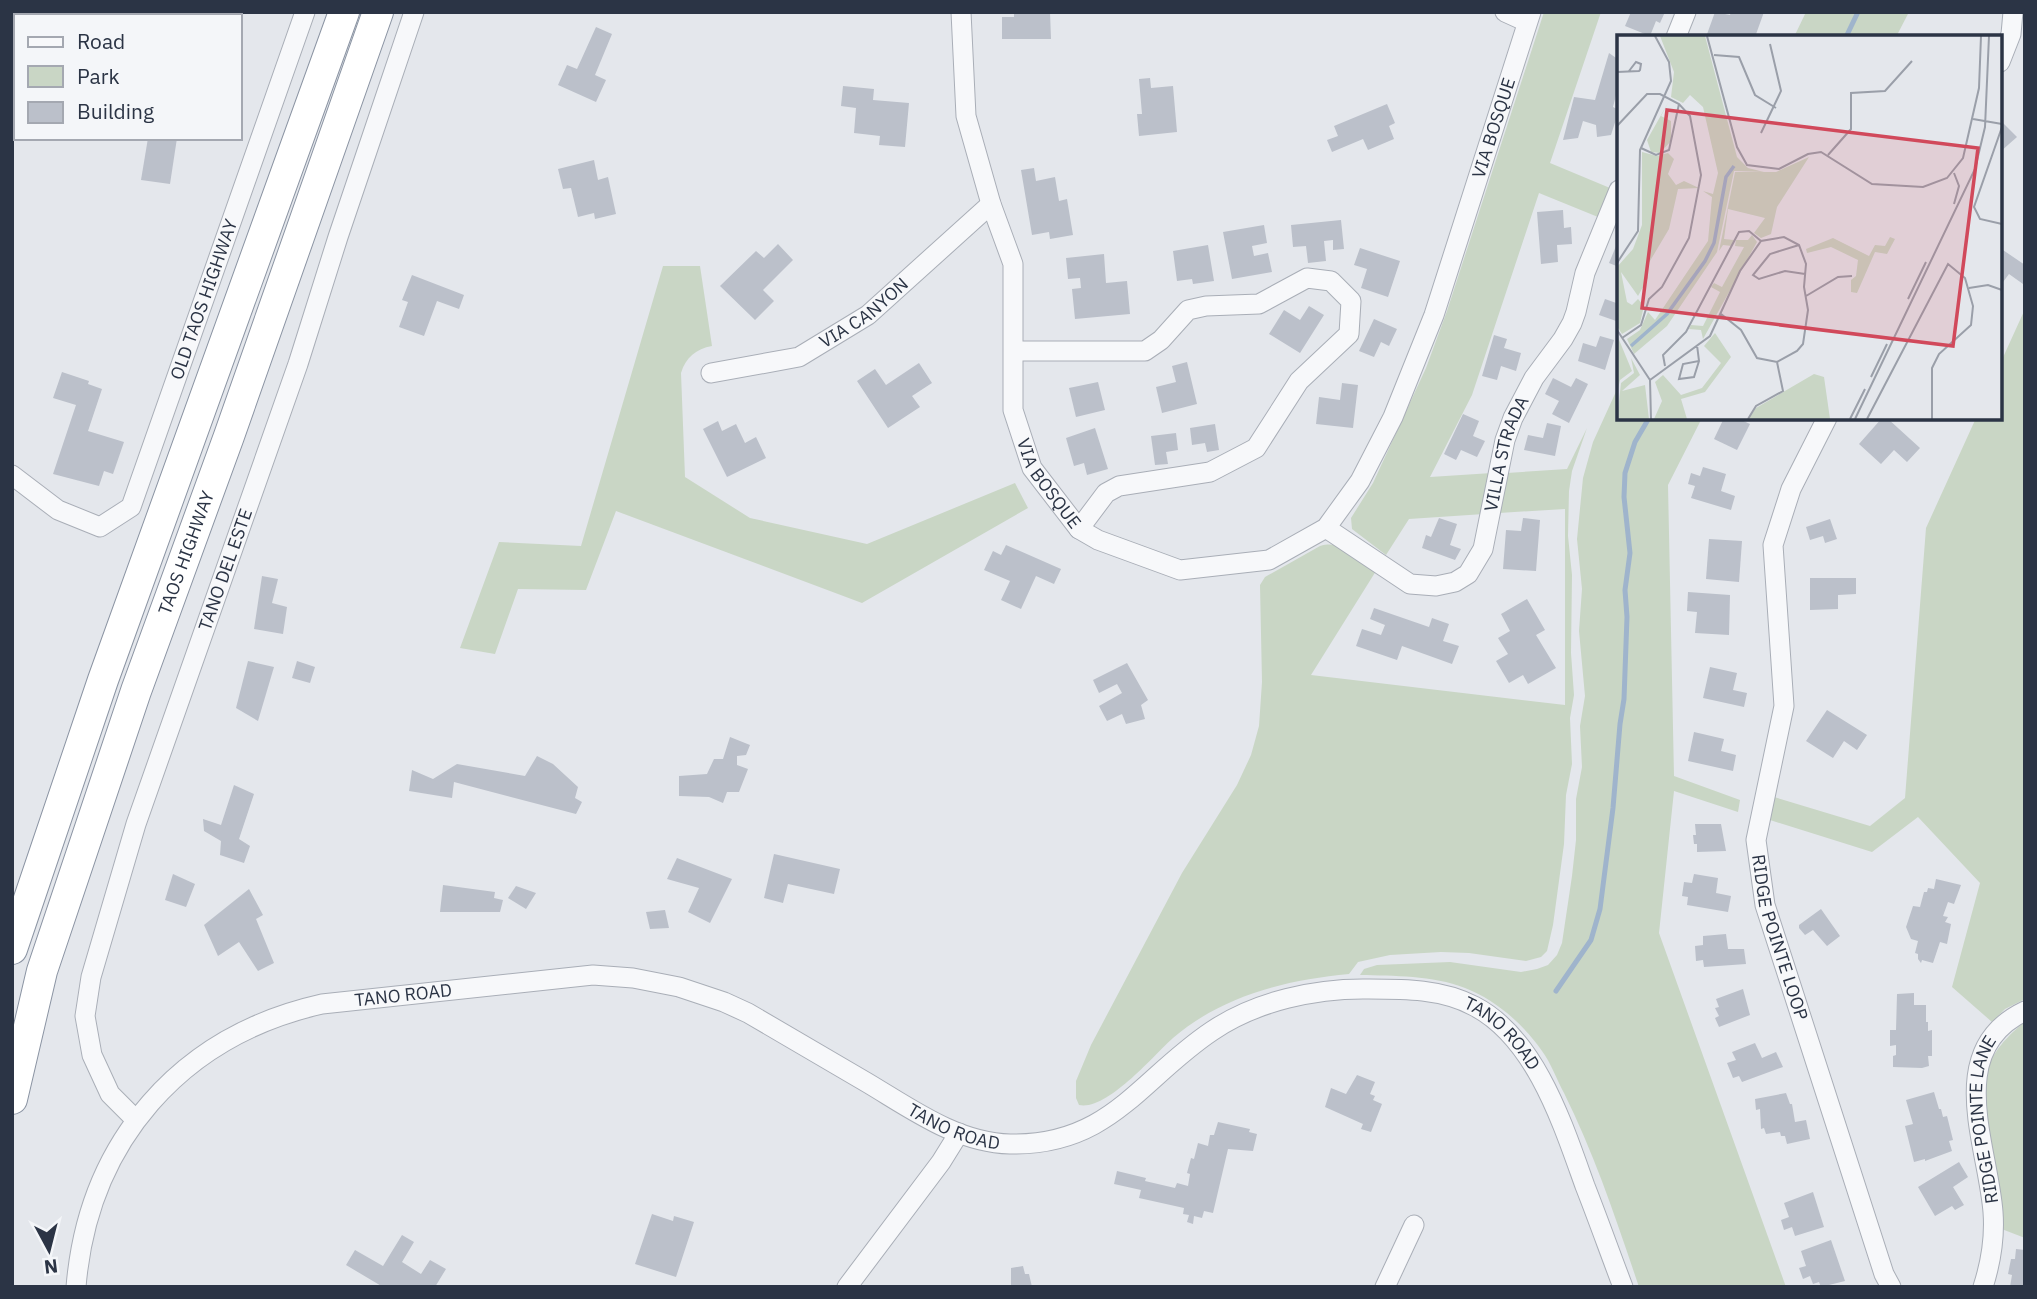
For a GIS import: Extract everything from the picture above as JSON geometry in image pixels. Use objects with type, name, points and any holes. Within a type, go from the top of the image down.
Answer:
[{"type":"highway","name":"TAOS HIGHWAY","points":[[12,949],[103,680],[344,12]]},
{"type":"highway","name":"TAOS HIGHWAY","points":[[12,1099],[46,958],[136,691],[234,423],[378,12]]},
{"type":"street","name":"OLD TAOS HIGHWAY","points":[[12,475],[58,510],[100,527],[131,507],[306,12]]},
{"type":"street","name":"TANO DEL ESTE","points":[[136,1120],[110,1094],[92,1055],[85,1016],[90,977],[136,824],[298,364],[414,12]]},
{"type":"street","name":"VIA BOSQUE","points":[[961,12],[966,116],[991,204],[1013,264],[1013,410],[1032,468],[1079,529],[1098,540],[1180,570],[1269,560],[1326,528],[1360,481],[1393,417],[1434,315],[1529,17],[1505,12]]},
{"type":"street","points":[[1677,35],[1686,12]]},
{"type":"street","points":[[2002,57],[2011,34],[2013,12]]},
{"type":"street","name":"VILLA STRADA","points":[[1326,528],[1410,584],[1436,586],[1455,582],[1468,574],[1483,549],[1505,440],[1513,418],[1534,378],[1572,323],[1585,273],[1617,195]]},
{"type":"street","name":"VIA CANYON","points":[[711,373],[799,357],[811,350],[868,315],[991,204]]},
{"type":"street","points":[[1014,351],[1145,351],[1161,340],[1188,310],[1206,306],[1259,304],[1307,278],[1331,281],[1351,302],[1349,334],[1299,381],[1256,448],[1210,472],[1119,486],[1106,493],[1079,529]]},
{"type":"street","name":"RIDGE POINTE LOOP","points":[[1826,420],[1791,489],[1773,545],[1784,706],[1756,840],[1765,905],[1884,1274],[1891,1287]]},
{"type":"street","name":"TANO ROAD","points":[[76,1287],[86,1223],[113,1155],[136,1120],[175,1078],[201,1056],[231,1038],[289,1012],[322,1004],[593,975],[656,982],[724,1002],[748,1013],[927,1118],[984,1141],[1010,1144],[1045,1141],[1077,1134],[1122,1108],[1210,1032],[1245,1012],[1268,1004],[1352,988],[1439,993],[1465,1002],[1491,1016],[1506,1028],[1528,1057],[1557,1112],[1623,1287]]},
{"type":"street","name":"RIDGE POINTE LANE","points":[[1983,1287],[1993,1248],[1994,1222],[1977,1114],[1977,1071],[1981,1056],[1998,1029],[2025,1011]]},
{"type":"street","points":[[847,1287],[941,1162],[959,1133]]},
{"type":"street","points":[[1385,1287],[1414,1226]]},
{"type":"green space","points":[[1544,12],[1601,12],[1550,163],[1610,188],[1598,217],[1539,193],[1472,395],[1430,477],[1492,473],[1484,514],[1409,519],[1386,555],[1352,529],[1351,518],[1373,483],[1426,368]]},
{"type":"green space","points":[[1806,12],[1909,12],[1897,35],[1795,35]]},
{"type":"green space","points":[[663,266],[700,266],[712,346],[692,355],[681,373],[685,477],[750,518],[867,544],[1015,483],[1028,508],[862,603],[616,511],[586,590],[518,589],[495,654],[460,648],[499,542],[581,546]]},
{"type":"green space","points":[[2025,309],[2025,999],[2005,1009],[1992,1022],[1952,987],[1980,883],[1918,817],[1872,852],[1770,820],[1774,797],[1870,826],[1905,798],[1926,528],[1975,420],[2002,420],[2002,360]]},
{"type":"green space","points":[[1617,389],[1617,420],[1701,420],[1668,485],[1674,776],[1740,800],[1738,812],[1674,791],[1659,933],[1786,1287],[1639,1287],[1586,1140],[1548,1061],[1526,1031],[1498,1006],[1465,988],[1426,978],[1360,975],[1364,969],[1377,965],[1450,962],[1521,972],[1548,965],[1557,955],[1562,943],[1572,876],[1576,840],[1576,799],[1582,767],[1580,726],[1585,696],[1579,631],[1582,589],[1577,539],[1583,478],[1593,442]]},
{"type":"green space","points":[[1587,428],[1572,471],[1569,491],[1568,536],[1572,575],[1571,653],[1574,695],[1570,718],[1572,764],[1566,795],[1564,844],[1547,951],[1541,957],[1526,961],[1469,953],[1390,955],[1358,962],[1349,974],[1301,981],[1255,992],[1192,1023],[1103,1100],[1090,1105],[1079,1105],[1076,1098],[1076,1081],[1091,1045],[1182,873],[1237,785],[1251,755],[1259,726],[1262,682],[1260,585],[1265,577],[1320,546],[1328,545],[1343,547],[1376,571],[1311,675],[1565,705],[1565,509],[1499,513],[1507,473],[1567,469]]},
{"type":"green space","points":[[2025,1022],[2025,1238],[1999,1228],[1999,1185],[1985,1089],[1989,1066],[1996,1052]]},
{"type":"building","points":[[1014,12],[1050,12],[1051,39],[1002,39],[1002,17],[1014,17]]},
{"type":"building","points":[[1631,12],[1665,12],[1660,23],[1656,21],[1650,35],[1625,26]]},
{"type":"building","points":[[1715,12],[1730,15],[1731,12],[1764,12],[1756,35],[1707,35]]},
{"type":"building","points":[[596,27],[612,34],[595,75],[606,80],[596,102],[558,85],[567,65],[577,69]]},
{"type":"building","points":[[1609,53],[1617,59],[1617,95],[1613,107],[1617,109],[1617,116],[1611,135],[1597,137],[1596,125],[1583,121],[1578,138],[1563,140],[1574,97],[1595,100]]},
{"type":"building","points":[[1150,78],[1151,88],[1173,86],[1177,132],[1139,136],[1137,114],[1142,114],[1139,79]]},
{"type":"building","points":[[843,86],[874,89],[873,100],[909,103],[905,147],[879,145],[880,136],[854,133],[856,108],[841,106]]},
{"type":"building","points":[[1387,104],[1395,123],[1389,126],[1394,139],[1368,150],[1363,139],[1332,152],[1327,140],[1338,136],[1334,126]]},
{"type":"building","points":[[2002,122],[2017,137],[2002,150]]},
{"type":"building","points":[[148,140],[177,140],[170,184],[141,180]]},
{"type":"building","points":[[594,160],[598,180],[608,177],[616,214],[595,219],[594,213],[578,217],[571,188],[563,189],[558,169]]},
{"type":"building","points":[[1034,168],[1036,181],[1055,177],[1059,201],[1067,199],[1073,235],[1050,239],[1049,232],[1032,235],[1021,170]]},
{"type":"building","points":[[1563,210],[1564,228],[1571,227],[1572,244],[1557,245],[1558,262],[1541,264],[1537,212]]},
{"type":"building","points":[[1341,220],[1344,249],[1333,250],[1333,240],[1324,241],[1326,261],[1308,263],[1306,246],[1293,247],[1291,225]]},
{"type":"building","points":[[1264,225],[1267,243],[1252,246],[1254,256],[1268,253],[1272,272],[1232,279],[1223,232]]},
{"type":"building","points":[[778,244],[793,260],[763,290],[774,301],[755,320],[720,286],[756,251],[764,258]]},
{"type":"building","points":[[1617,244],[1617,266],[1609,263]]},
{"type":"building","points":[[1208,245],[1214,281],[1193,284],[1192,279],[1177,281],[1173,251]]},
{"type":"building","points":[[1360,248],[1400,261],[1388,297],[1361,288],[1367,269],[1354,265]]},
{"type":"building","points":[[2002,249],[2025,265],[2023,284],[2009,274],[2002,283]]},
{"type":"building","points":[[1104,254],[1106,283],[1127,281],[1130,314],[1075,319],[1072,289],[1081,288],[1080,278],[1068,279],[1066,258]]},
{"type":"building","points":[[412,275],[464,295],[459,309],[437,301],[424,336],[399,327],[408,302],[402,300]]},
{"type":"building","points":[[1605,299],[1617,303],[1617,321],[1599,315]]},
{"type":"building","points":[[1309,306],[1324,315],[1300,353],[1269,334],[1284,310],[1300,320]]},
{"type":"building","points":[[1374,319],[1397,329],[1389,346],[1381,342],[1374,357],[1359,351]]},
{"type":"building","points":[[1494,335],[1507,339],[1504,348],[1521,353],[1516,371],[1501,366],[1497,380],[1482,376]]},
{"type":"building","points":[[1600,336],[1614,340],[1605,370],[1578,361],[1583,343],[1596,347]]},
{"type":"building","points":[[1187,362],[1197,404],[1162,413],[1156,387],[1176,382],[1172,366]]},
{"type":"building","points":[[919,363],[932,383],[912,396],[920,407],[888,428],[857,381],[875,369],[886,385]]},
{"type":"building","points":[[62,372],[89,381],[88,384],[102,389],[88,431],[124,442],[113,474],[104,471],[99,486],[53,474],[76,405],[53,398]]},
{"type":"building","points":[[1553,378],[1571,387],[1576,378],[1588,384],[1569,423],[1552,414],[1559,401],[1545,394]]},
{"type":"building","points":[[1098,382],[1105,410],[1076,417],[1069,388]]},
{"type":"building","points":[[1342,383],[1358,385],[1353,428],[1316,424],[1319,397],[1340,400]]},
{"type":"building","points":[[1463,414],[1479,421],[1473,436],[1485,441],[1477,457],[1461,450],[1456,460],[1444,454]]},
{"type":"building","points":[[1723,420],[1741,420],[1750,424],[1737,450],[1714,439]]},
{"type":"building","points":[[1880,420],[1889,420],[1920,448],[1907,462],[1894,450],[1881,464],[1859,444]]},
{"type":"building","points":[[718,421],[722,431],[736,424],[745,443],[756,437],[766,458],[727,477],[703,429]]},
{"type":"building","points":[[1547,423],[1561,426],[1555,456],[1524,450],[1528,435],[1543,438]]},
{"type":"building","points":[[1215,424],[1219,450],[1207,452],[1205,443],[1192,445],[1190,428]]},
{"type":"building","points":[[1095,428],[1108,469],[1087,475],[1084,463],[1074,466],[1066,438]]},
{"type":"building","points":[[1176,433],[1178,450],[1166,452],[1168,464],[1155,465],[1151,436]]},
{"type":"building","points":[[1703,467],[1726,474],[1721,491],[1735,496],[1731,510],[1691,498],[1695,486],[1688,484],[1691,473],[1700,476]]},
{"type":"building","points":[[1439,518],[1457,524],[1450,545],[1461,549],[1455,560],[1422,548],[1426,535],[1431,537]]},
{"type":"building","points":[[1523,518],[1540,520],[1536,571],[1503,569],[1506,530],[1521,531]]},
{"type":"building","points":[[1830,519],[1837,539],[1825,543],[1823,536],[1810,540],[1806,527]]},
{"type":"building","points":[[1709,539],[1742,541],[1739,582],[1706,579]]},
{"type":"building","points":[[1006,545],[1061,569],[1054,584],[1036,576],[1021,609],[1001,600],[1010,581],[984,570],[993,551],[1001,555]]},
{"type":"building","points":[[262,576],[278,579],[272,603],[287,607],[283,634],[254,629]]},
{"type":"building","points":[[1810,578],[1856,578],[1856,594],[1838,595],[1838,609],[1810,610]]},
{"type":"building","points":[[1688,592],[1730,595],[1729,635],[1695,633],[1697,612],[1687,611]]},
{"type":"building","points":[[1527,599],[1545,630],[1536,635],[1556,668],[1528,684],[1523,675],[1509,683],[1496,661],[1508,654],[1498,638],[1510,631],[1501,614]]},
{"type":"building","points":[[1374,608],[1429,627],[1432,618],[1449,624],[1443,641],[1459,646],[1452,664],[1402,646],[1397,660],[1356,646],[1362,629],[1381,635],[1385,625],[1370,619]]},
{"type":"building","points":[[248,661],[274,667],[258,721],[236,708]]},
{"type":"building","points":[[297,661],[315,667],[310,683],[292,678]]},
{"type":"building","points":[[1127,663],[1148,700],[1141,705],[1145,719],[1126,724],[1122,714],[1107,721],[1099,706],[1122,693],[1117,684],[1099,693],[1093,680]]},
{"type":"building","points":[[1710,667],[1737,673],[1733,690],[1747,693],[1744,707],[1703,698]]},
{"type":"building","points":[[1827,710],[1867,735],[1857,750],[1844,741],[1833,758],[1806,741]]},
{"type":"building","points":[[1694,732],[1724,739],[1721,751],[1736,755],[1733,771],[1688,761]]},
{"type":"building","points":[[730,737],[750,745],[746,755],[737,756],[737,765],[748,769],[739,792],[727,792],[723,803],[709,797],[679,796],[679,776],[707,774],[714,759],[723,759]]},
{"type":"building","points":[[537,756],[553,764],[578,787],[575,798],[582,802],[576,814],[454,782],[452,798],[409,791],[412,770],[433,779],[457,764],[525,776]]},
{"type":"building","points":[[234,785],[254,794],[239,839],[250,846],[244,863],[220,855],[221,841],[204,831],[203,819],[221,825]]},
{"type":"building","points":[[1695,824],[1721,824],[1726,851],[1697,852],[1693,835],[1696,835]]},
{"type":"building","points":[[774,854],[840,869],[834,894],[788,884],[783,903],[764,898]]},
{"type":"building","points":[[677,858],[732,879],[710,923],[688,912],[699,888],[667,879]]},
{"type":"building","points":[[173,874],[195,884],[186,907],[165,900]]},
{"type":"building","points":[[1694,874],[1718,878],[1716,893],[1731,896],[1728,912],[1687,905],[1688,897],[1682,896],[1684,882],[1692,883]]},
{"type":"building","points":[[1936,879],[1961,885],[1954,904],[1948,902],[1943,916],[1948,917],[1945,922],[1951,924],[1947,944],[1940,942],[1933,963],[1922,960],[1921,963],[1915,953],[1918,941],[1911,939],[1906,927],[1913,906],[1920,907],[1924,892],[1927,892],[1928,888],[1934,889]]},
{"type":"building","points":[[443,885],[495,892],[494,898],[503,900],[500,912],[440,912]]},
{"type":"building","points":[[516,886],[536,893],[526,909],[508,898]]},
{"type":"building","points":[[249,889],[263,915],[256,919],[274,963],[258,971],[239,942],[218,956],[204,925]]},
{"type":"building","points":[[1821,909],[1840,936],[1827,946],[1813,930],[1805,935],[1799,928],[1799,925]]},
{"type":"building","points":[[665,910],[669,928],[650,929],[646,912]]},
{"type":"building","points":[[1726,934],[1728,949],[1744,949],[1746,964],[1704,967],[1703,960],[1696,961],[1695,946],[1703,945],[1703,936]]},
{"type":"building","points":[[1743,989],[1750,1015],[1719,1027],[1715,1018],[1719,1016],[1715,1008],[1719,1007],[1716,999]]},
{"type":"building","points":[[1914,993],[1914,1005],[1926,1005],[1928,1031],[1932,1030],[1932,1056],[1928,1056],[1929,1066],[1922,1068],[1893,1067],[1896,1045],[1890,1046],[1890,1030],[1896,1030],[1897,994]]},
{"type":"building","points":[[1755,1043],[1762,1058],[1776,1052],[1783,1067],[1742,1082],[1739,1076],[1733,1078],[1727,1063],[1736,1060],[1732,1052]]},
{"type":"building","points":[[1357,1075],[1375,1082],[1370,1094],[1375,1096],[1373,1100],[1382,1104],[1371,1132],[1361,1129],[1363,1124],[1325,1107],[1331,1088],[1346,1094]]},
{"type":"building","points":[[1934,1092],[1943,1117],[1947,1116],[1953,1140],[1949,1141],[1952,1151],[1914,1162],[1905,1126],[1913,1124],[1906,1100]]},
{"type":"building","points":[[1786,1093],[1792,1104],[1795,1122],[1806,1120],[1810,1139],[1787,1144],[1785,1136],[1781,1136],[1780,1132],[1766,1134],[1764,1128],[1761,1129],[1760,1109],[1756,1110],[1755,1099]]},
{"type":"building","points":[[1218,1122],[1250,1129],[1249,1132],[1257,1134],[1253,1151],[1228,1149],[1213,1213],[1204,1211],[1202,1218],[1194,1216],[1193,1224],[1187,1222],[1189,1215],[1183,1214],[1184,1208],[1139,1198],[1141,1190],[1114,1184],[1117,1171],[1175,1188],[1177,1183],[1188,1186],[1190,1174],[1187,1173],[1198,1143],[1208,1146],[1210,1135],[1214,1135]]},
{"type":"building","points":[[1959,1162],[1968,1177],[1953,1187],[1964,1205],[1955,1210],[1952,1206],[1935,1216],[1918,1187]]},
{"type":"building","points":[[1813,1192],[1824,1227],[1795,1236],[1792,1227],[1784,1230],[1781,1220],[1789,1217],[1784,1203]]},
{"type":"building","points":[[652,1214],[673,1221],[674,1216],[694,1222],[676,1277],[635,1264]]},
{"type":"building","points":[[402,1235],[414,1242],[402,1262],[421,1274],[430,1260],[446,1269],[435,1287],[383,1287],[346,1265],[355,1250],[383,1266]]},
{"type":"building","points":[[1831,1240],[1845,1281],[1821,1287],[1819,1282],[1813,1284],[1810,1276],[1803,1279],[1799,1268],[1806,1266],[1801,1251]]},
{"type":"building","points":[[2016,1249],[2025,1250],[2025,1287],[2010,1287],[2012,1275],[2008,1274]]},
{"type":"building","points":[[1023,1266],[1025,1274],[1029,1274],[1032,1287],[1011,1287],[1011,1268]]},
{"type":"waterway","points":[[1847,35],[1858,12]]},
{"type":"waterway","points":[[1556,991],[1591,940],[1600,909],[1624,699],[1627,617],[1625,590],[1630,553],[1624,497],[1625,473],[1635,442],[1648,420]]}]
